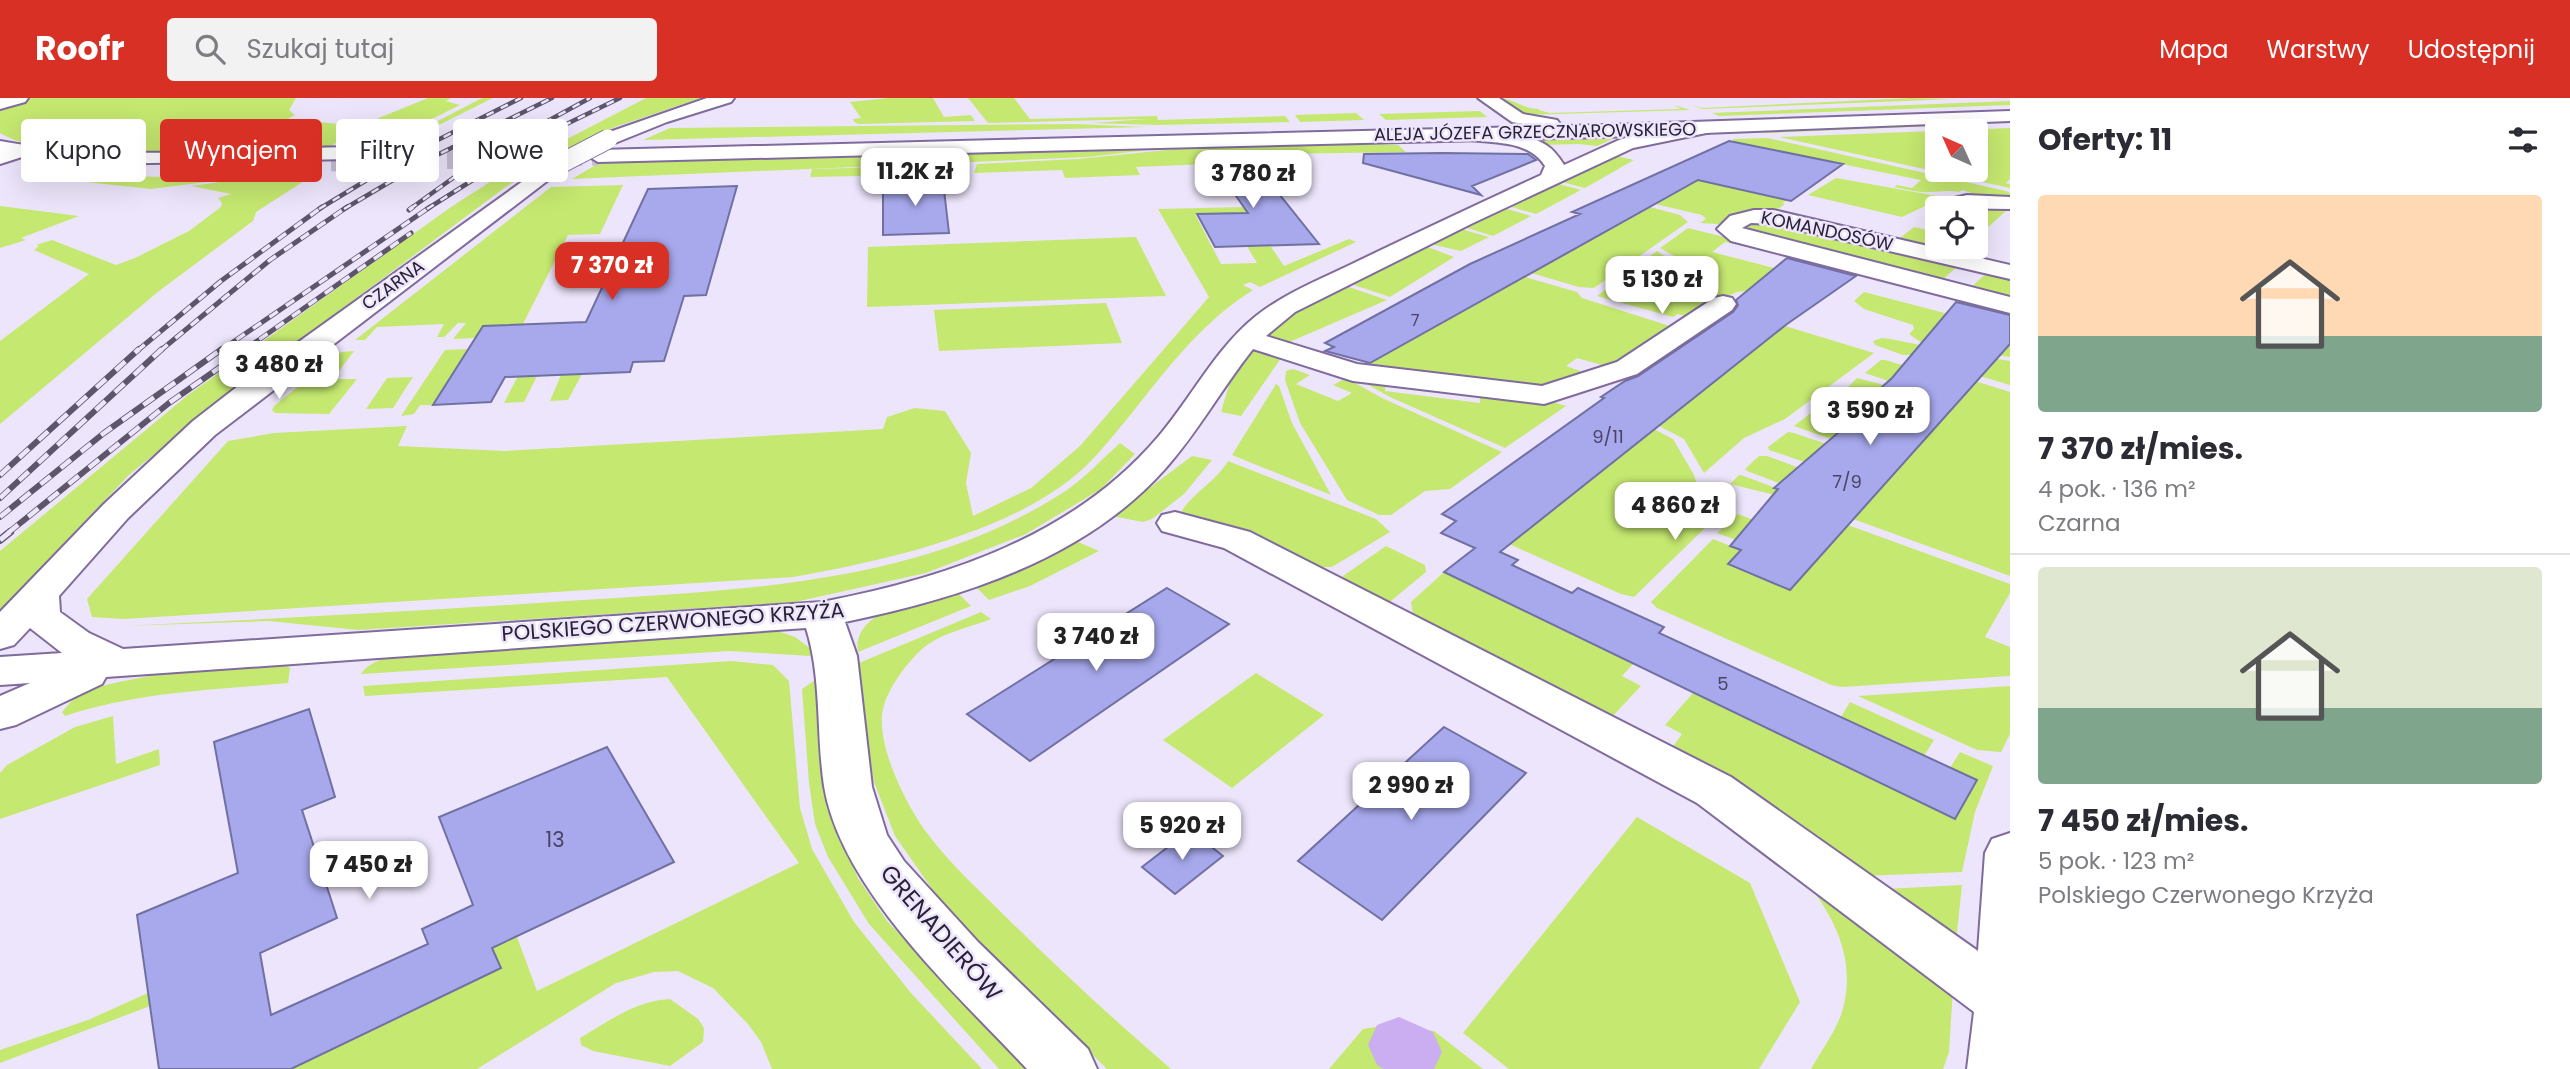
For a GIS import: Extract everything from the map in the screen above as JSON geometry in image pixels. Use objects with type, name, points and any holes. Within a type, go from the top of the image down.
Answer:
[{"type":"street","points":[[0,104],[19,98]]},
{"type":"street","name":"CZARNA","points":[[0,636],[116,511],[204,428],[268,377],[558,165],[591,154],[661,118],[725,98]]},
{"type":"street","points":[[1487,98],[1512,122]]},
{"type":"street","name":"ALEJA JÓZEFA GRZECZNAROWSKIEGO","points":[[612,143],[1512,122],[1551,124],[2010,108]]},
{"type":"street","name":"ALEJA JÓZEFA GRZECZNAROWSKIEGO","points":[[591,154],[1705,128],[2010,116]]},
{"type":"street","name":"POLSKIEGO CZERWONEGO KRZYŻA","points":[[0,671],[822,614],[868,606],[936,586],[1030,550],[1073,527],[1104,506],[1153,463],[1244,339],[1263,321],[1286,306],[1634,141],[1705,128]]},
{"type":"street","points":[[1466,134],[1518,141],[1544,152],[1555,166],[1549,180]]},
{"type":"street","points":[[4,154],[116,159],[336,153]]},
{"type":"street","points":[[4,154],[75,168],[331,162]]},
{"type":"street","points":[[1988,202],[2010,203]]},
{"type":"street","name":"KOMANDOSÓW","points":[[2010,272],[1760,216],[1742,219],[1728,229],[1739,236],[2010,305]]},
{"type":"street","points":[[1877,241],[1904,223]]},
{"type":"street","points":[[1244,339],[1282,348],[1353,372],[1544,395],[1627,368],[1723,304]]},
{"type":"street","points":[[1175,523],[1237,540],[1714,790],[2003,1001]]},
{"type":"street","points":[[39,594],[40,616],[58,633],[92,653],[119,662]]},
{"type":"street","name":"GRENADIERÓW","points":[[822,614],[836,656],[848,787],[864,840],[886,876],[959,959],[1067,1069]]},
{"type":"street","name":"POLSKIEGO CZERWONEGO KRZYŻA","points":[[0,714],[72,680],[119,662]]},
{"type":"street","points":[[1997,1069],[2010,853]]},
{"type":"green space","points":[[29,98],[296,98],[289,110],[295,115],[288,119],[160,119],[160,156],[146,156],[146,119],[21,119],[21,141],[0,133],[0,108]]},
{"type":"green space","points":[[428,98],[451,98],[446,101],[460,105],[432,119],[376,119]]},
{"type":"green space","points":[[482,98],[493,98],[439,125],[439,120]]},
{"type":"green space","points":[[646,98],[701,98],[615,127],[568,149],[568,138]]},
{"type":"green space","points":[[889,98],[933,98],[944,117],[971,115],[975,121],[854,122],[853,119],[861,118],[850,102]]},
{"type":"green space","points":[[968,98],[1014,98],[1030,119],[1157,116],[1158,120],[1285,116],[1290,122],[1158,125],[1092,123],[1147,119],[988,123]]},
{"type":"green space","points":[[1497,98],[1550,113],[1681,109],[1674,105],[1690,110],[1523,115]]},
{"type":"green space","points":[[1911,98],[1954,99],[1702,109],[1690,104],[1702,108]]},
{"type":"green space","points":[[2010,101],[2010,105],[1719,116],[1712,113]]},
{"type":"green space","points":[[1480,111],[1487,117],[1386,120],[1379,114]]},
{"type":"green space","points":[[1356,113],[1364,120],[1300,122],[1295,115]]},
{"type":"green space","points":[[322,122],[336,124],[336,143],[330,147],[322,147]]},
{"type":"green space","points":[[1077,124],[1145,127],[643,140],[670,128]]},
{"type":"green space","points":[[1925,124],[1925,126],[1754,132]]},
{"type":"green space","points":[[2010,128],[2010,179],[2006,183],[2010,184],[2010,188],[1983,182],[1988,182],[1988,129]]},
{"type":"green space","points":[[1925,131],[1925,169],[1779,137]]},
{"type":"green space","points":[[1618,137],[1597,146],[1541,145],[1520,139]]},
{"type":"green space","points":[[1768,138],[1925,173],[1925,182],[1966,182],[2006,191],[2010,193],[2010,197],[1988,198],[1962,190],[1912,191],[1894,187],[1897,185],[1912,188],[1921,180],[1747,145],[1731,150],[1733,139]]},
{"type":"green space","points":[[1398,145],[1406,152],[1275,154],[1280,161],[1136,167],[1140,175],[1065,178],[1062,170],[974,173],[977,164],[1078,159],[1187,148]]},
{"type":"green space","points":[[1156,149],[1088,157],[572,179],[599,163]]},
{"type":"green space","points":[[1612,155],[1634,160],[1585,188],[1558,181]]},
{"type":"green space","points":[[1739,156],[1774,197],[1787,200],[1782,203],[1785,204],[1771,214],[1745,215],[1718,224],[1700,223],[1706,219],[1702,215],[1655,204]]},
{"type":"green space","points":[[958,165],[959,174],[810,177],[812,169]]},
{"type":"green space","points":[[146,176],[160,177],[160,182],[206,182],[151,189],[86,182],[146,182]]},
{"type":"green space","points":[[1836,178],[1937,196],[1925,196],[1925,206],[1902,217],[1808,195]]},
{"type":"green space","points":[[220,182],[302,182],[256,212],[253,221],[159,291],[0,424],[0,341],[89,274],[34,250],[39,246],[36,245],[52,240],[116,265],[135,258],[189,231],[221,207],[222,203],[218,198],[231,194],[191,186]]},
{"type":"green space","points":[[490,182],[513,182],[245,381],[130,474],[0,610],[0,551],[188,395]]},
{"type":"green space","points":[[1555,183],[1581,190],[1536,214],[1508,206]]},
{"type":"green space","points":[[623,185],[600,234],[568,235],[523,324],[483,326],[475,338],[453,339],[466,323],[458,323],[444,337],[437,337],[444,324],[377,327],[365,340],[355,340],[551,187]]},
{"type":"green space","points":[[0,206],[79,216],[21,238],[26,240],[0,248]]},
{"type":"green space","points":[[1244,207],[1284,266],[1349,239],[1356,242],[1260,287],[1250,282],[1243,285],[1253,290],[1229,307],[1186,347],[1092,460],[1064,484],[1030,506],[992,524],[952,539],[869,562],[793,577],[124,619],[92,617],[87,599],[228,441],[274,433],[407,426],[398,446],[504,451],[883,429],[887,417],[915,408],[945,411],[971,453],[966,483],[973,516],[1031,488],[1080,446],[1209,297],[1158,209]],"holes":[[[1227,213],[1257,263],[1221,264],[1195,214]]]},
{"type":"green space","points":[[1650,207],[1680,215],[1688,222],[1594,288],[1579,287],[1531,273]]},
{"type":"green space","points":[[1988,207],[2010,207],[2010,211],[2007,210],[1988,227]]},
{"type":"green space","points":[[1504,208],[1531,216],[1493,236],[1464,227]]},
{"type":"green space","points":[[1759,219],[1888,252],[1894,248],[1925,256],[1925,259],[1960,264],[1940,282],[1742,228]]},
{"type":"green space","points":[[1914,227],[1925,229],[1925,244],[1900,238]]},
{"type":"green space","points":[[1688,228],[1752,244],[1748,247],[1725,242],[1712,252],[1828,282],[1737,292],[1721,299],[1676,257],[1660,248]]},
{"type":"green space","points":[[1461,229],[1489,237],[1461,251],[1430,244]]},
{"type":"green space","points":[[1136,237],[1166,296],[867,307],[868,247]]},
{"type":"green space","points":[[1425,246],[1454,257],[1390,297],[1348,283]]},
{"type":"green space","points":[[1657,251],[1676,264],[1718,302],[1688,317],[1678,314],[1673,317],[1597,296]]},
{"type":"green space","points":[[1988,272],[2010,277],[2010,299],[1969,289]]},
{"type":"green space","points":[[1525,277],[1577,292],[1582,298],[1673,327],[1612,368],[1577,358],[1566,366],[1589,374],[1547,389],[1358,370]]},
{"type":"green space","points":[[1343,285],[1387,300],[1287,343],[1262,334],[1299,307]]},
{"type":"green space","points":[[1864,292],[2010,330],[2010,357],[1922,343],[1909,334],[1914,329],[1913,325],[1864,309],[1854,301]]},
{"type":"green space","points":[[1106,303],[1122,343],[939,351],[934,310]]},
{"type":"green space","points":[[1785,326],[1874,353],[1785,419],[1744,438],[1704,473],[1684,439],[1659,426]]},
{"type":"green space","points":[[1882,338],[1966,354],[1903,355],[1875,345],[1873,341]]},
{"type":"green space","points":[[554,342],[524,402],[504,403],[535,343]]},
{"type":"green space","points":[[1254,348],[1280,354],[1279,361],[1241,416],[1221,412],[1234,368]]},
{"type":"green space","points":[[468,349],[433,405],[420,405],[414,414],[401,416],[445,350]]},
{"type":"green space","points":[[354,351],[333,379],[357,379],[329,414],[275,413],[272,410],[341,352]]},
{"type":"green space","points":[[1985,357],[2010,361],[2010,385],[1973,374]]},
{"type":"green space","points":[[1881,360],[1919,370],[1903,386],[1865,373]]},
{"type":"green space","points":[[1293,369],[1310,375],[1296,384],[1338,401],[1352,393],[1333,385],[1346,378],[1382,398],[1502,452],[1450,489],[1425,491],[1391,515],[1379,515],[1347,500],[1300,423],[1285,380],[1286,371]]},
{"type":"green space","points":[[582,374],[568,400],[550,401],[561,375]]},
{"type":"green space","points":[[413,377],[393,408],[366,409],[387,378]]},
{"type":"green space","points":[[1354,377],[1386,380],[1385,391],[1480,403],[1480,392],[1550,401],[1566,406],[1505,448],[1390,397]]},
{"type":"green space","points":[[1857,378],[1900,389],[1886,403],[1846,389]]},
{"type":"green space","points":[[1975,381],[2010,392],[2010,576],[1853,519]]},
{"type":"green space","points":[[1276,384],[1292,423],[1331,495],[1232,455]]},
{"type":"green space","points":[[1836,394],[1882,407],[1865,425],[1820,409],[1819,407]]},
{"type":"green space","points":[[1811,413],[1860,429],[1845,444],[1794,426]]},
{"type":"green space","points":[[1654,429],[1673,439],[1694,475],[1701,496],[1690,501],[1697,505],[1704,501],[1710,523],[1634,597],[1621,594],[1509,544]]},
{"type":"green space","points":[[1788,432],[1841,449],[1822,468],[1769,450],[1768,447]]},
{"type":"green space","points":[[1120,443],[1135,454],[1101,489],[1026,534],[926,573],[795,602],[358,630],[269,621],[123,626],[683,593],[816,579],[881,566],[945,548],[1006,524],[1064,492]]},
{"type":"green space","points":[[1192,456],[1212,460],[1184,494],[1152,519],[1143,522],[1112,516]]},
{"type":"green space","points":[[1759,456],[1767,456],[1816,474],[1800,491],[1747,471],[1745,469]]},
{"type":"green space","points":[[1228,461],[1376,519],[1390,532],[1332,567],[1316,567],[1179,516],[1183,508],[1217,476]]},
{"type":"green space","points":[[1739,475],[1795,495],[1791,499],[1730,484]]},
{"type":"green space","points":[[1738,514],[1767,525],[1747,544],[1717,533]]},
{"type":"green space","points":[[1848,525],[2010,584],[2010,593],[1985,637],[2010,647],[2010,676],[1842,687],[1831,685],[1657,608],[1651,602],[1713,539],[1741,550],[1728,565],[1790,590]]},
{"type":"green space","points":[[1076,541],[1099,551],[1030,586],[989,600],[975,586]]},
{"type":"green space","points":[[1386,546],[1425,565],[1426,572],[1386,605],[1344,581],[1343,576]]},
{"type":"green space","points":[[1444,572],[1633,664],[1622,676],[1641,686],[1610,719],[1413,615],[1411,602]]},
{"type":"green space","points":[[955,590],[971,606],[858,652],[859,637],[866,625],[878,616],[909,602]]},
{"type":"green space","points":[[981,612],[991,619],[934,640],[908,664],[891,689],[884,705],[882,719],[883,736],[893,772],[919,821],[955,866],[1067,976],[1171,1069],[1107,1069],[944,906],[895,836],[874,782],[859,663]]},
{"type":"green space","points":[[772,629],[795,637],[811,649],[810,656],[730,651],[361,674],[370,665],[390,656]]},
{"type":"green space","points":[[731,661],[773,665],[789,681],[800,808],[812,849],[854,922],[911,993],[982,1069],[772,1069],[761,1042],[748,1024],[713,988],[678,971],[654,972],[616,983],[477,1069],[291,1069],[500,968],[492,948],[517,937],[537,991],[799,863],[667,677],[365,696],[363,686]]},
{"type":"green space","points":[[282,663],[290,668],[288,683],[147,697],[65,716],[62,712],[80,691],[119,682],[175,671]]},
{"type":"green space","points":[[1256,673],[1324,715],[1232,788],[1163,740]]},
{"type":"green space","points":[[818,678],[827,805],[858,878],[887,921],[1027,1069],[999,1069],[869,924],[828,857],[815,824],[802,689]]},
{"type":"green space","points":[[2010,686],[2010,734],[2001,752],[1977,750],[1858,696]]},
{"type":"green space","points":[[1693,693],[1954,819],[1976,780],[1950,768],[1960,752],[1993,766],[1975,812],[1962,872],[1862,876],[1672,748],[1682,734],[1665,725]]},
{"type":"green space","points":[[1850,702],[1934,740],[1924,756],[1841,717]]},
{"type":"green space","points":[[113,716],[116,764],[159,749],[160,765],[0,819],[0,773],[7,765],[75,727]]},
{"type":"green space","points":[[1637,817],[1750,883],[1800,1002],[1759,1069],[1509,1069],[1463,1033]]},
{"type":"green space","points":[[1799,874],[1953,988],[1949,1052],[1943,1069],[1811,1069],[1842,1012],[1847,974],[1839,937],[1832,920]]},
{"type":"green space","points":[[1962,885],[1956,941],[1865,890]]},
{"type":"green space","points":[[148,993],[150,1006],[0,1063],[0,1050],[88,1020]]},
{"type":"green space","points":[[670,999],[698,1019],[704,1028],[703,1042],[670,1066],[593,1051],[581,1045],[580,1038],[623,1013],[645,1004]]},
{"type":"green space","points":[[1387,1025],[1434,1031],[1483,1069],[1329,1069],[1363,1029]]},
{"type":"building","points":[[1729,141],[1843,164],[1791,201],[1698,180],[1370,363],[1325,351],[1334,347],[1325,343],[1470,264],[1580,214],[1572,212]]},
{"type":"building","points":[[1364,154],[1528,154],[1536,160],[1472,186],[1481,195],[1363,163]]},
{"type":"building","points":[[1248,155],[1319,244],[1215,247],[1197,214],[1248,213],[1208,156]]},
{"type":"building","points":[[943,181],[949,233],[883,235],[883,183]]},
{"type":"building","points":[[737,186],[706,295],[684,296],[664,361],[633,362],[630,372],[505,377],[491,402],[433,405],[483,326],[586,322],[648,189]]},
{"type":"building","points":[[1787,258],[1856,276],[1787,324],[1500,552],[1518,560],[1512,565],[1572,593],[1578,588],[1664,627],[1659,633],[1977,780],[1955,819],[1444,572],[1475,548],[1441,533],[1456,521],[1442,514],[1604,398],[1601,397],[1638,376],[1733,312],[1738,305],[1736,300]]},
{"type":"building","points":[[1956,302],[2010,315],[2010,344],[1790,590],[1728,564],[1741,550],[1730,546],[1778,489],[1774,488],[1847,425],[1842,423],[1892,378]]},
{"type":"building","points":[[1167,588],[1229,624],[1030,761],[967,714]]},
{"type":"building","points":[[309,709],[335,797],[302,810],[337,918],[260,953],[271,1015],[428,944],[422,929],[473,905],[439,817],[607,747],[674,862],[492,948],[501,968],[291,1069],[159,1069],[137,915],[238,873],[214,742]]},
{"type":"building","points":[[1444,727],[1526,773],[1382,920],[1298,861]]},
{"type":"building","points":[[1190,830],[1223,856],[1175,894],[1142,867]]},
{"type":"waterway","points":[[1399,1045],[1411,1052]]},
{"type":"tunnel","points":[[331,162],[598,156]]},
{"type":"railway","points":[[321,208],[408,155],[521,98]]},
{"type":"railway","points":[[345,209],[427,160],[552,98]]},
{"type":"railway","points":[[410,209],[485,155],[590,98]]},
{"type":"railway","points":[[428,208],[544,135],[620,98]]},
{"type":"railway","points":[[409,210],[413,207]]},
{"type":"railway","points":[[137,351],[221,281],[321,208]]},
{"type":"railway","points":[[220,351],[428,208]]},
{"type":"railway","points":[[160,351],[270,260],[345,209]]},
{"type":"railway","points":[[243,351],[411,233]]},
{"type":"railway","points":[[0,475],[139,349]]},
{"type":"railway","points":[[0,498],[162,349]]},
{"type":"railway","points":[[0,517],[104,433],[222,349]]},
{"type":"railway","points":[[8,533],[169,403],[246,349]]},
{"type":"railway","points":[[0,540],[10,532]]}]
